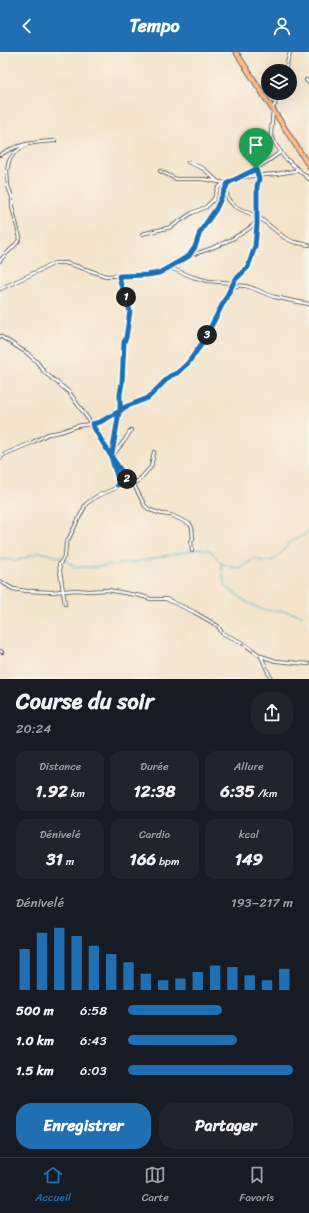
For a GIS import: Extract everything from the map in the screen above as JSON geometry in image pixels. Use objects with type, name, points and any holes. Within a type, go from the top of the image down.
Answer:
[{"type":"highway","points":[[236,52],[309,166]]},
{"type":"street","points":[[287,64],[290,52]]},
{"type":"street","points":[[306,80],[309,83]]},
{"type":"street","points":[[276,100],[273,109],[271,134],[284,157],[309,178]]},
{"type":"street","points":[[0,155],[6,151],[34,142],[55,141]]},
{"type":"street","points":[[0,261],[4,254],[16,245],[20,238],[12,207],[12,197],[7,178],[8,165],[14,153],[27,144]]},
{"type":"street","points":[[142,234],[171,227],[192,213],[206,207],[214,199],[218,188],[222,185],[240,178],[281,152]]},
{"type":"street","points":[[188,162],[204,169],[218,182]]},
{"type":"street","points":[[0,458],[5,454],[48,434],[60,432],[77,426],[100,422],[115,413],[120,412],[125,407],[148,398],[170,376],[177,373],[188,363],[203,342],[233,283],[248,267],[255,246],[257,190],[259,179],[256,169]]},
{"type":"street","points":[[240,178],[276,174],[295,171],[298,169]]},
{"type":"street","points":[[160,171],[176,179],[203,179],[228,183]]},
{"type":"street","points":[[190,255],[195,247],[200,232],[216,209],[228,183]]},
{"type":"street","points":[[225,188],[228,198],[234,206],[257,218],[285,238],[294,242],[309,245]]},
{"type":"street","points":[[0,289],[55,263],[65,263],[106,276],[147,275],[163,272],[190,255],[228,242],[251,228],[257,218]]},
{"type":"street","points":[[169,268],[193,277],[233,283]]},
{"type":"street","points":[[65,604],[59,565],[65,555],[66,544],[81,511],[86,504],[114,489],[119,483],[112,457],[120,412],[124,342],[126,338],[130,311],[119,276]]},
{"type":"street","points":[[230,289],[236,286],[247,287],[260,290],[274,297],[309,304]]},
{"type":"street","points":[[0,336],[27,353],[37,362],[45,373],[66,389],[92,424],[121,471],[135,487],[145,506],[150,510],[162,514],[172,515],[190,524],[193,534],[193,539],[191,541],[192,551]]},
{"type":"street","points":[[112,457],[131,430]]},
{"type":"street","points":[[117,485],[138,481],[151,467],[154,452]]},
{"type":"street","points":[[0,581],[13,589],[37,592],[108,590],[151,599],[166,599],[194,612],[218,626],[222,633],[241,642],[261,656],[276,661],[309,664]]},
{"type":"street","points":[[261,656],[271,679]]},
{"type":"waterway","points":[[221,563],[236,568],[255,558],[264,561],[275,559],[290,542],[309,532]]},
{"type":"waterway","points":[[0,560],[5,559],[16,561],[40,552],[63,558],[75,567],[95,567],[136,562],[199,549],[210,550],[221,563],[225,586],[245,601],[262,610],[282,611],[302,615]]},
{"type":"route","points":[[256,169],[228,183],[221,194],[216,209],[200,232],[195,247],[189,256],[163,272],[147,275],[119,276],[130,311],[126,338],[124,342],[120,411],[100,422],[92,424],[100,436],[105,446],[112,457],[116,462],[121,471],[130,482],[117,485],[119,483],[112,460],[112,457],[112,454],[119,412],[125,407],[148,398],[170,376],[177,373],[188,363],[207,335],[226,294],[235,280],[248,267],[255,246],[257,225],[256,203],[259,179],[256,169]]}]
